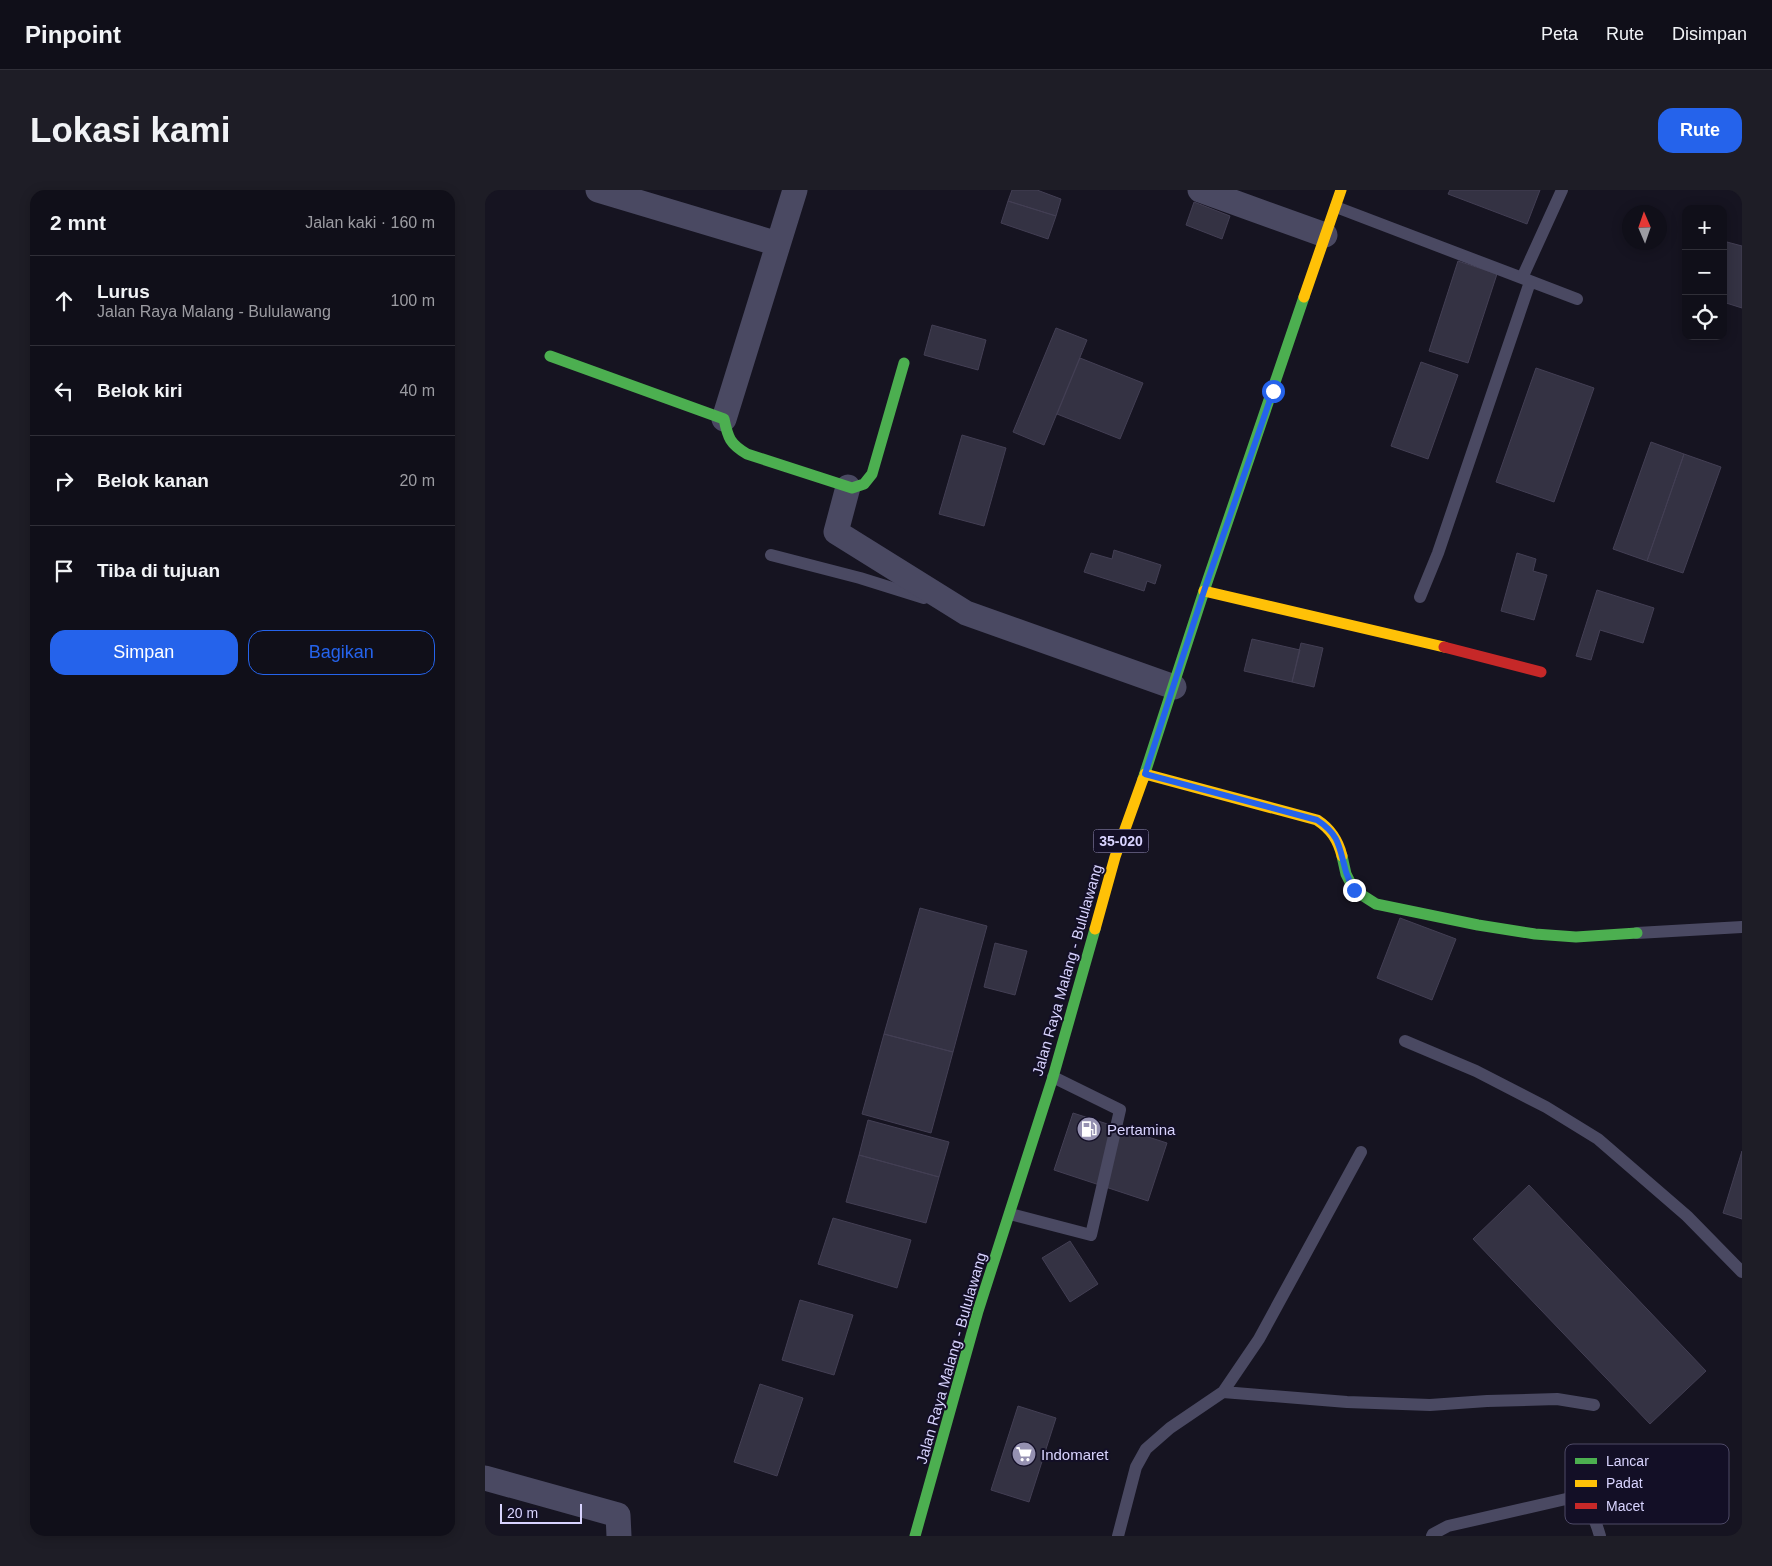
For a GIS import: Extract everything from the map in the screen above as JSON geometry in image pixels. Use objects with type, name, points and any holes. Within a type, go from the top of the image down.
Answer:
[{"type":"main road","name":"Jalan Raya Malang - Bululawang","points":[[915,1536],[976,1321],[1053,1077],[1115,857],[1145,774],[1204,591],[1341,190]]},
{"type":"main road","points":[[550,356],[723,419],[728,439],[735,447],[747,454],[848,487],[857,487],[863,484],[872,474],[904,363]]},
{"type":"main road","points":[[1204,591],[1449,648],[1541,672]]},
{"type":"main road","points":[[1145,774],[1317,820],[1327,827],[1339,843],[1346,874],[1354,890],[1376,904],[1478,925],[1535,934],[1576,937],[1637,933]]},
{"type":"street","points":[[598,190],[778,244]]},
{"type":"street","points":[[723,419],[795,190]]},
{"type":"street","points":[[1200,190],[1325,235]]},
{"type":"street","points":[[848,487],[836,532],[966,613],[1174,687]]},
{"type":"street","points":[[485,1478],[618,1515],[619,1536]]},
{"type":"lane","points":[[1420,597],[1438,553],[1526,280],[1562,190]]},
{"type":"lane","points":[[1336,207],[1577,299]]},
{"type":"lane","points":[[771,555],[903,590],[966,613]]},
{"type":"lane","points":[[1637,933],[1742,927]]},
{"type":"lane","points":[[1405,1041],[1476,1070],[1547,1107],[1598,1140],[1687,1216],[1742,1272]]},
{"type":"lane","points":[[1010,1214],[1091,1235],[1120,1110],[1053,1077]]},
{"type":"lane","points":[[1118,1536],[1136,1467],[1146,1449],[1169,1428],[1223,1392],[1259,1339],[1361,1152]]},
{"type":"lane","points":[[1223,1392],[1412,1405],[1557,1398],[1594,1405]]},
{"type":"lane","points":[[1432,1536],[1448,1526],[1565,1499]]},
{"type":"building","points":[[1012,190],[1037,190],[1061,199],[1056,216],[1008,201]]},
{"type":"building","points":[[1450,190],[1540,190],[1527,224],[1448,194]]},
{"type":"building","points":[[1008,201],[1056,216],[1048,239],[1001,223]]},
{"type":"building","points":[[1194,202],[1230,216],[1222,239],[1186,225]]},
{"type":"building","points":[[1727,242],[1742,246],[1742,308],[1727,303]]},
{"type":"building","points":[[1458,261],[1497,274],[1468,363],[1429,351]]},
{"type":"building","points":[[932,325],[986,340],[978,370],[924,355]]},
{"type":"building","points":[[1056,328],[1087,340],[1044,445],[1013,432]]},
{"type":"building","points":[[1080,358],[1143,383],[1120,439],[1057,414]]},
{"type":"building","points":[[1421,362],[1458,375],[1428,459],[1391,446]]},
{"type":"building","points":[[1536,368],[1594,388],[1554,502],[1496,482]]},
{"type":"building","points":[[962,435],[1006,448],[984,526],[939,514]]},
{"type":"building","points":[[1651,442],[1684,454],[1647,561],[1613,549]]},
{"type":"building","points":[[1684,454],[1721,467],[1683,573],[1647,561]]},
{"type":"building","points":[[1114,550],[1161,565],[1155,584],[1147,581],[1144,591],[1084,572],[1091,553],[1112,559]]},
{"type":"building","points":[[1517,553],[1536,559],[1533,571],[1547,575],[1534,620],[1501,611]]},
{"type":"building","points":[[1597,590],[1654,608],[1643,643],[1600,630],[1591,660],[1576,656]]},
{"type":"building","points":[[1252,639],[1300,650],[1292,682],[1244,671]]},
{"type":"building","points":[[1301,643],[1323,648],[1314,687],[1292,682]]},
{"type":"building","points":[[920,908],[987,926],[953,1052],[884,1034]]},
{"type":"building","points":[[1400,918],[1456,939],[1432,1000],[1377,978]]},
{"type":"building","points":[[995,943],[1027,951],[1015,995],[984,987]]},
{"type":"building","points":[[884,1034],[953,1052],[931,1133],[862,1114]]},
{"type":"building","points":[[1073,1113],[1167,1143],[1148,1201],[1054,1170]]},
{"type":"building","points":[[868,1120],[949,1142],[939,1177],[859,1155]]},
{"type":"building","points":[[1742,1151],[1742,1219],[1723,1213]]},
{"type":"building","points":[[859,1155],[939,1177],[926,1223],[846,1202]]},
{"type":"building","points":[[1529,1185],[1706,1371],[1650,1424],[1473,1239]]},
{"type":"building","points":[[833,1218],[911,1240],[897,1288],[818,1264]]},
{"type":"building","points":[[1070,1241],[1098,1284],[1070,1302],[1042,1258]]},
{"type":"building","points":[[800,1300],[853,1315],[834,1375],[782,1360]]},
{"type":"building","points":[[760,1384],[803,1398],[777,1476],[734,1462]]},
{"type":"building","name":"Indomaret","points":[[1018,1406],[1056,1418],[1029,1502],[991,1490]]},
{"type":"traffic: fast","points":[[1143,779],[1204,591],[1304,297]]},
{"type":"traffic: fast","points":[[550,356],[724,419],[733,444],[747,454],[852,488],[864,484],[872,474],[904,363]]},
{"type":"traffic: fast","points":[[1342,856],[1346,874],[1354,890],[1376,904],[1478,925],[1535,934],[1576,937],[1637,933]]},
{"type":"traffic: fast","points":[[915,1536],[978,1311],[1053,1077],[1095,929]]},
{"type":"traffic: slow","points":[[1304,297],[1341,190]]},
{"type":"traffic: slow","points":[[1204,591],[1444,647]]},
{"type":"traffic: slow","points":[[1145,774],[1317,820],[1333,835],[1342,856]]},
{"type":"traffic: slow","points":[[1095,929],[1115,857],[1143,779]]},
{"type":"traffic: jam","points":[[1444,647],[1541,672]]},
{"type":"place","name":"Pertamina","points":[[1089,1129]]},
{"type":"place","name":"Indomaret","points":[[1024,1454]]},
{"type":"route","points":[[1273,391],[1204,591],[1145,774],[1317,820],[1327,827],[1339,843],[1346,874],[1354,890]]}]
